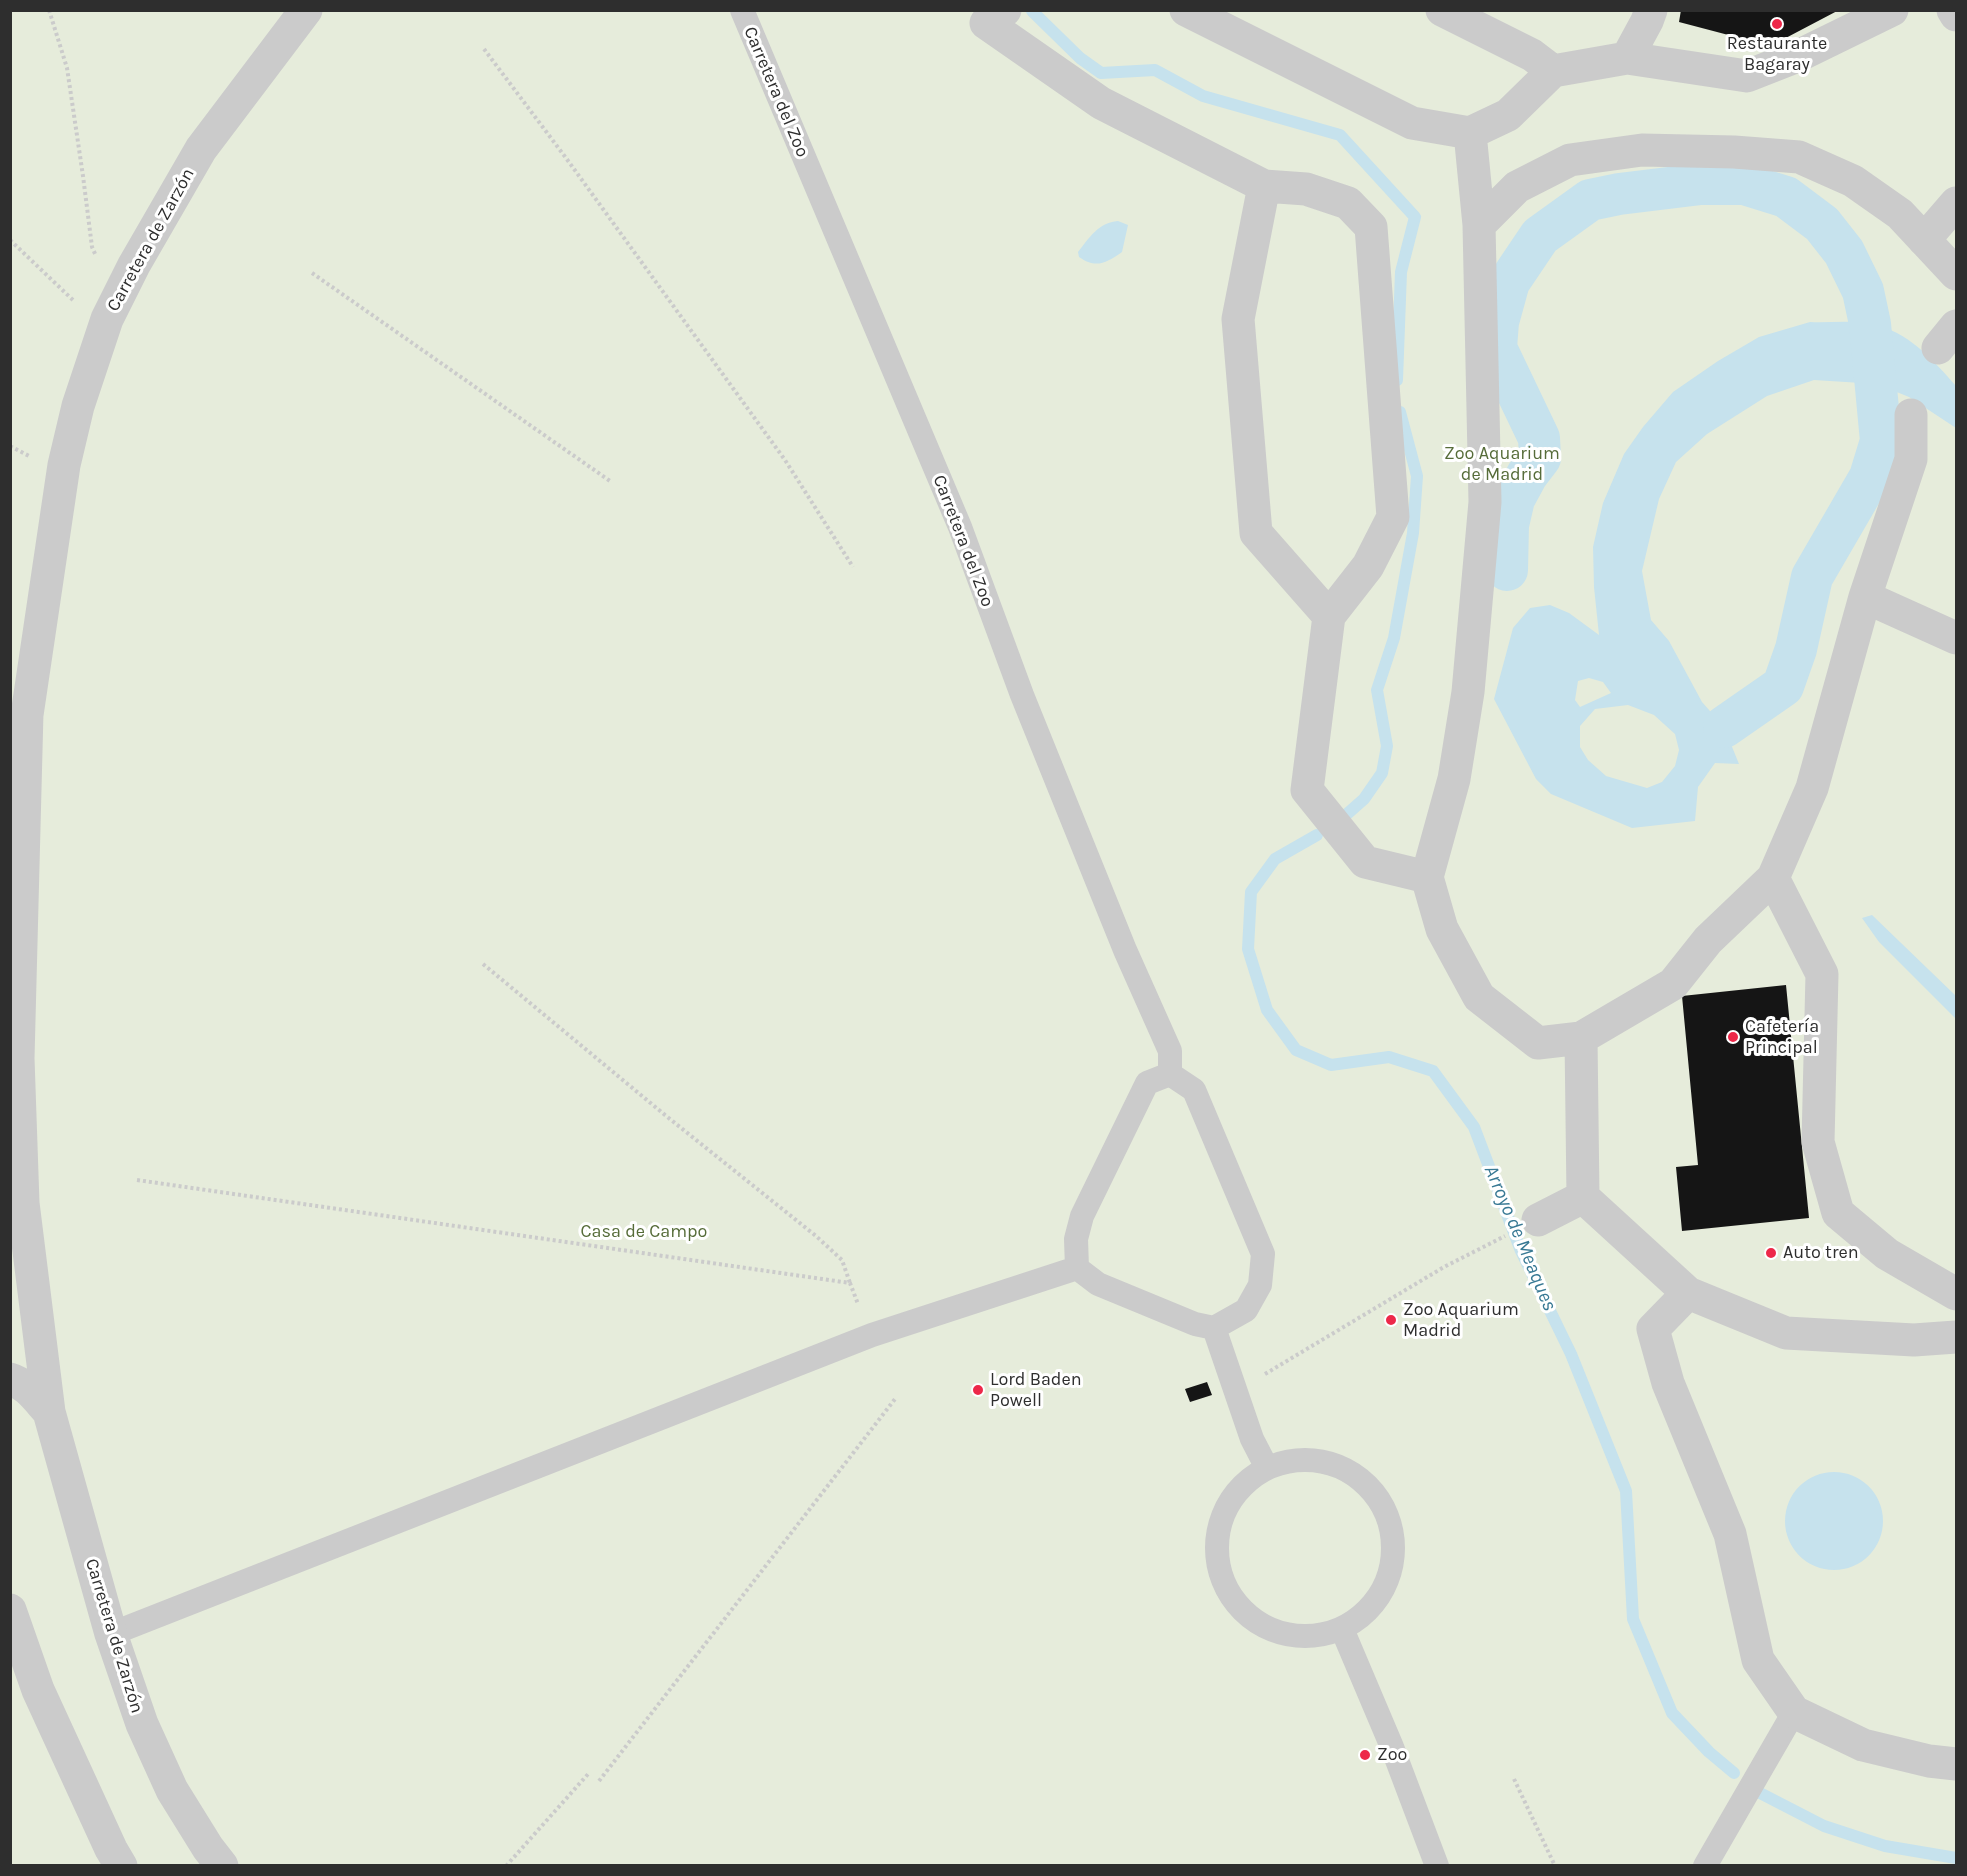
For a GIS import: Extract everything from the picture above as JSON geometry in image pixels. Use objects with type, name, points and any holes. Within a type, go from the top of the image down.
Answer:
[{"type":"street","name":"Carretera de Zarzón","points":[[10,848],[27,712],[64,465],[78,406],[107,320],[163,212],[201,149],[306,10]]},
{"type":"street","points":[[1005,10],[986,23],[1101,103],[1264,186],[1306,189],[1347,203],[1371,227],[1393,517],[1368,566],[1329,616],[1307,790],[1365,862],[1427,877]]},
{"type":"street","points":[[1186,10],[1412,123],[1470,133],[1508,115],[1553,71],[1627,58],[1747,76],[1798,56],[1892,10]]},
{"type":"street","points":[[1443,10],[1532,55],[1553,71]]},
{"type":"street","points":[[1627,58],[1651,10]]},
{"type":"street","points":[[1953,10],[1956,15]]},
{"type":"street","points":[[1470,133],[1479,225],[1485,502],[1468,692],[1454,778],[1427,877],[1443,929],[1479,997],[1538,1043],[1581,1038],[1673,984],[1708,940],[1773,879],[1812,788],[1865,597],[1911,459],[1911,415]]},
{"type":"street","points":[[1479,225],[1517,187],[1570,160],[1642,150],[1734,152],[1799,157],[1853,181],[1900,214],[1956,274]]},
{"type":"street","points":[[1264,186],[1238,319],[1256,533],[1329,616]]},
{"type":"street","points":[[1924,240],[1956,204]]},
{"type":"street","points":[[1865,597],[1956,638]]},
{"type":"street","name":"Carretera de Zarzón","points":[[27,712],[18,1058],[23,1203],[49,1412],[111,1634],[142,1724],[172,1790],[214,1860]]},
{"type":"street","points":[[1773,879],[1822,974],[1818,1142],[1838,1213],[1887,1254],[1956,1294]]},
{"type":"street","points":[[1581,1038],[1583,1197],[1688,1293],[1786,1333],[1914,1340],[1956,1337]]},
{"type":"street","points":[[1538,1220],[1583,1197]]},
{"type":"street","points":[[1688,1293],[1653,1329],[1668,1383],[1730,1534],[1758,1660],[1794,1712],[1863,1745],[1929,1761],[1956,1764]]},
{"type":"street","name":"Carretera de Zarzón","points":[[10,1379],[20,1382],[30,1390],[49,1412]]},
{"type":"street","points":[[10,1610],[38,1690],[121,1866]]},
{"type":"lane","name":"Carretera del Zoo","points":[[742,10],[960,527],[1026,706],[1125,950],[1170,1051],[1170,1074]]},
{"type":"lane","points":[[1170,1074],[1194,1090],[1263,1254],[1260,1285],[1246,1310],[1214,1328],[1195,1324],[1098,1284],[1077,1268],[1076,1239],[1083,1216],[1147,1083],[1170,1074]]},
{"type":"lane","points":[[111,1634],[872,1335],[1077,1268]]},
{"type":"lane","points":[[1214,1328],[1252,1439],[1267,1468]]},
{"type":"lane","points":[[1294,1460],[1322,1461],[1331,1464],[1349,1471],[1371,1489],[1386,1513],[1393,1540],[1391,1568],[1380,1594],[1361,1616],[1342,1629],[1311,1636],[1284,1634],[1276,1631],[1259,1624],[1238,1606],[1224,1583],[1217,1557],[1218,1530],[1228,1505],[1245,1483],[1267,1468],[1294,1460]]},
{"type":"lane","points":[[1342,1629],[1392,1747],[1437,1866]]},
{"type":"lane","points":[[1705,1866],[1794,1712]]},
{"type":"path","points":[[49,10],[67,68],[84,176],[92,247],[96,257],[129,274]]},
{"type":"path","points":[[484,49],[785,460],[854,567]]},
{"type":"path","points":[[10,240],[78,305],[107,320]]},
{"type":"path","points":[[312,273],[610,481]]},
{"type":"path","points":[[483,964],[665,1115],[816,1236],[842,1260],[861,1312]]},
{"type":"path","points":[[137,1180],[850,1283]]},
{"type":"path","points":[[1236,1392],[1444,1267],[1489,1244]]},
{"type":"path","points":[[599,1781],[895,1399]]},
{"type":"path","points":[[506,1866],[589,1773]]},
{"type":"path","points":[[1514,1779],[1555,1866]]},
{"type":"green space","name":"Casa de Campo","points":[[11,11],[1956,11],[1956,1865],[11,1866]]},
{"type":"water","points":[[1118,221],[1128,225],[1122,252],[1096,264],[1079,257],[1078,252],[1095,232],[1111,222]]},
{"type":"water","points":[[1810,322],[1864,323],[1897,333],[1928,356],[1956,386],[1956,428],[1909,397],[1877,384],[1814,380],[1767,396],[1707,434],[1676,462],[1659,499],[1642,571],[1651,620],[1669,641],[1702,702],[1724,727],[1739,764],[1715,763],[1698,787],[1695,821],[1632,828],[1551,794],[1536,779],[1494,699],[1513,628],[1530,608],[1550,605],[1569,613],[1599,635],[1593,547],[1603,503],[1624,454],[1643,427],[1673,392],[1718,361],[1759,337]],"holes":[[[1589,678],[1603,682],[1611,693],[1580,707],[1575,700],[1578,681]],[[1628,705],[1654,715],[1675,734],[1679,750],[1675,766],[1662,782],[1647,788],[1606,776],[1588,760],[1580,747],[1580,726],[1595,709]]]},
{"type":"water","points":[[1872,915],[1956,996],[1956,1019],[1879,942],[1862,918]]},
{"type":"water","points":[[1834,1472],[1853,1475],[1869,1486],[1880,1502],[1883,1521],[1880,1540],[1869,1556],[1853,1567],[1834,1570],[1815,1567],[1799,1556],[1788,1540],[1785,1521],[1788,1502],[1799,1486],[1815,1475]]},
{"type":"building","name":"Restaurante Bagaray","points":[[1681,10],[1839,10],[1761,51],[1736,37],[1679,22]]},
{"type":"building","points":[[1786,985],[1809,1218],[1682,1231],[1676,1167],[1698,1165],[1682,996]]},
{"type":"building","points":[[1207,1382],[1212,1395],[1190,1402],[1185,1389]]},
{"type":"waterway","name":"Arroyo de Meaques","points":[[1032,11],[1080,58],[1101,73],[1155,70],[1203,96],[1340,135],[1415,217],[1401,272],[1397,380]]},
{"type":"waterway","points":[[1507,570],[1508,525],[1514,499],[1527,475],[1540,458],[1539,438],[1496,348],[1498,322],[1509,282],[1540,236],[1590,200],[1619,194],[1701,184],[1744,184],[1786,197],[1822,224],[1844,252],[1863,291],[1870,324],[1881,441],[1870,477],[1812,577],[1796,649],[1783,686],[1724,727]]},
{"type":"waterway","name":"Arroyo de Meaques","points":[[1338,822],[1364,799],[1382,773],[1387,746],[1377,690],[1394,638],[1413,533],[1417,476],[1400,412]]},
{"type":"waterway","name":"Arroyo de Meaques","points":[[1317,835],[1275,859],[1251,892],[1248,949],[1267,1010],[1296,1050],[1331,1065],[1389,1057],[1433,1071],[1474,1127],[1521,1251],[1571,1354],[1626,1491],[1633,1619],[1672,1713],[1709,1752],[1734,1773]]},
{"type":"waterway","name":"Arroyo de Meaques","points":[[1758,1792],[1824,1826],[1885,1846],[1956,1858]]},
{"type":"place","name":"Restaurante Bagaray","points":[[1777,24]]},
{"type":"place","name":"Cafetería Principal","points":[[1733,1037]]},
{"type":"place","name":"Auto tren","points":[[1771,1253]]},
{"type":"place","name":"Zoo Aquarium Madrid","points":[[1391,1320]]},
{"type":"place","name":"Lord Baden Powell","points":[[978,1390]]},
{"type":"place","name":"Zoo","points":[[1365,1755]]},
{"type":"park label","name":"Zoo Aquarium de Madrid","points":[[1502,464]]}]
